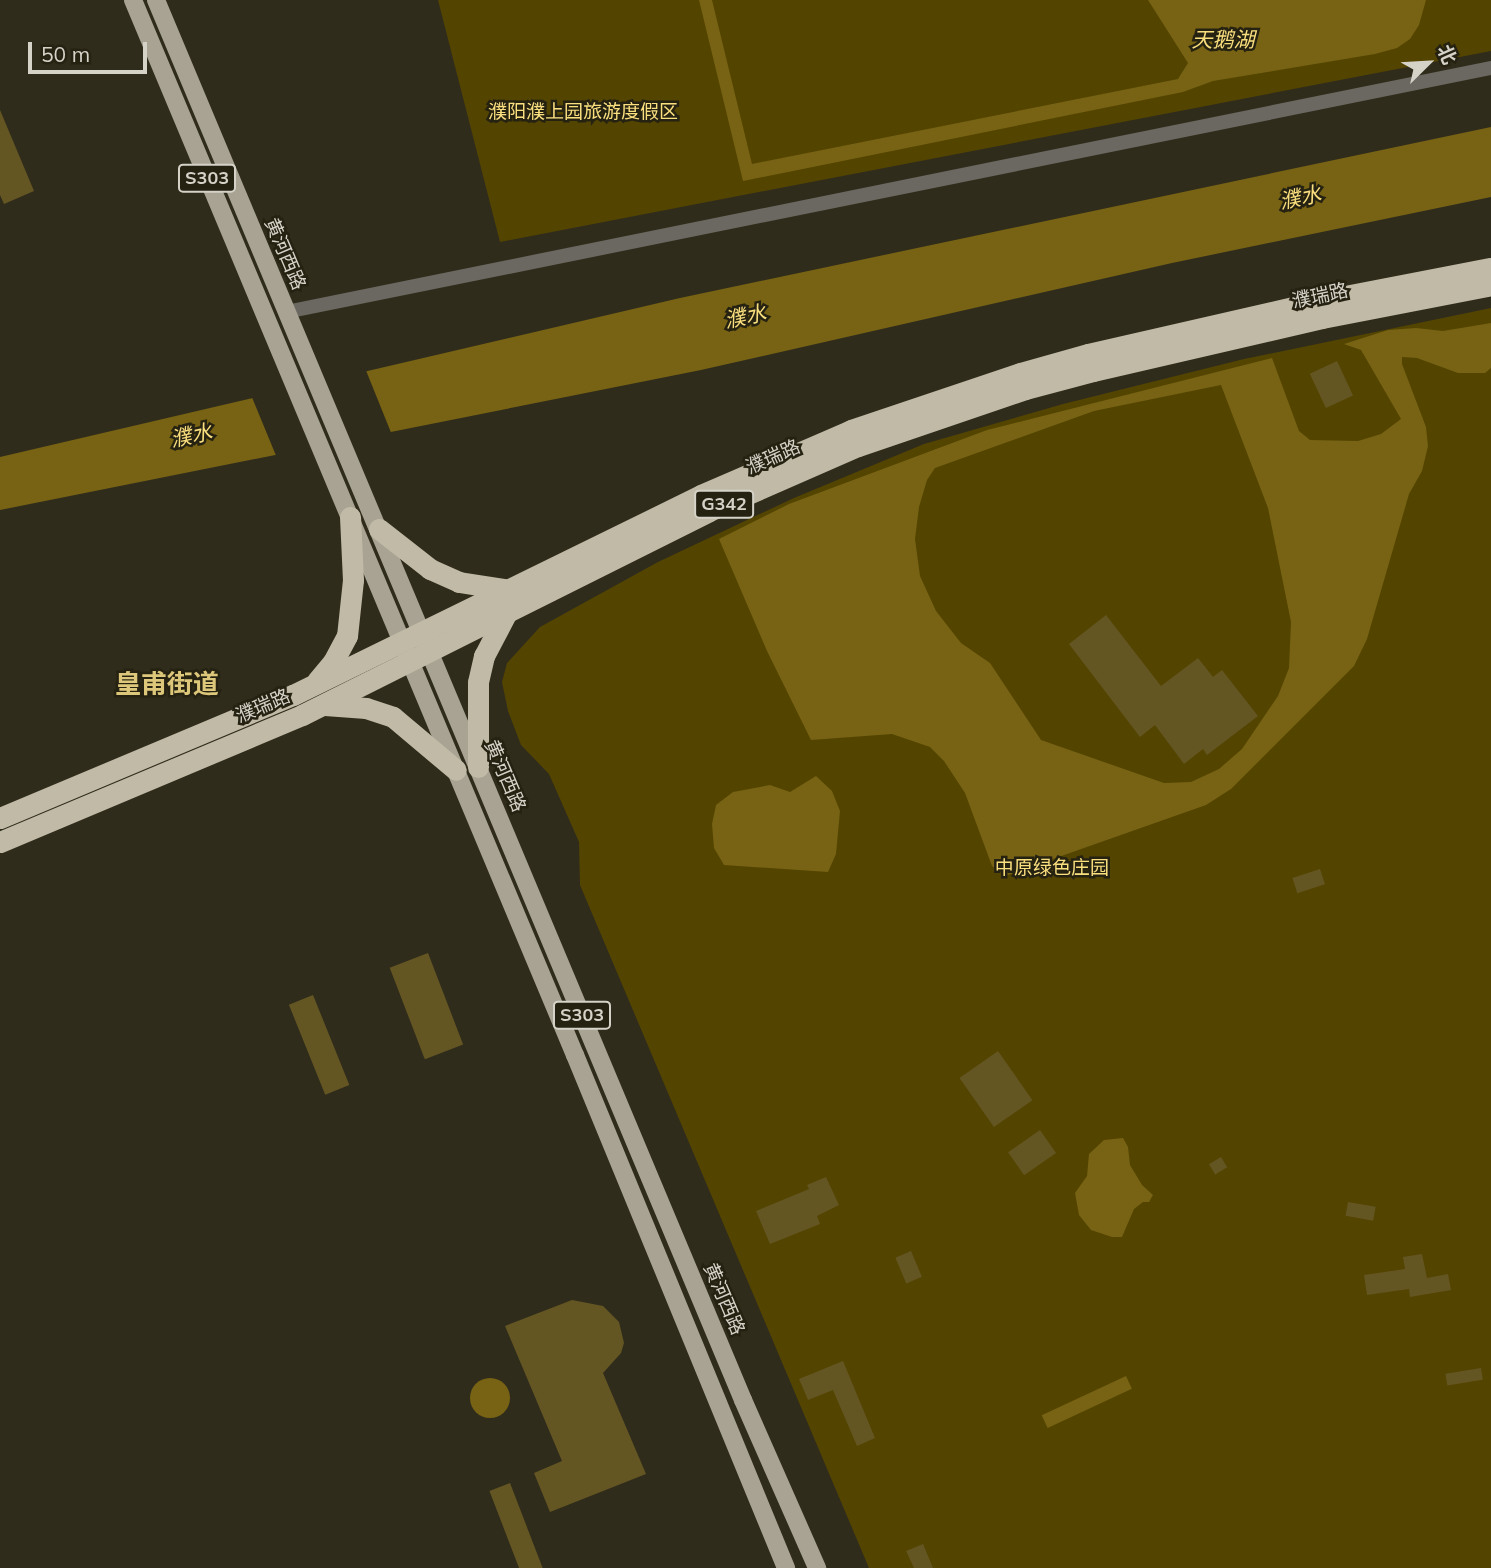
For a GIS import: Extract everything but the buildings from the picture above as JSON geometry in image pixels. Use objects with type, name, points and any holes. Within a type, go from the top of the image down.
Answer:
[{"type":"highway","name":"濮瑞路","points":[[426,642],[510,590],[772,462],[924,404],[1020,373],[1190,330],[1491,268]]},
{"type":"highway","name":"濮瑞路","points":[[0,818],[314,685],[507,613],[779,478],[930,421],[1026,390],[1194,347],[1491,285]]},
{"type":"highway","points":[[314,685],[333,662],[347,636],[353,580],[350,517]]},
{"type":"highway","points":[[379,529],[430,569],[459,582],[510,590]]},
{"type":"highway","points":[[478,767],[478,682],[484,656],[507,613]]},
{"type":"highway","name":"濮瑞路","points":[[0,842],[323,705],[407,651]]},
{"type":"highway","points":[[323,705],[366,708],[393,717],[456,770]]},
{"type":"main road","name":"S303","points":[[133,0],[407,651],[786,1568]]},
{"type":"main road","name":"黄河西路","points":[[156,0],[743,1400],[817,1568]]},
{"type":"street","points":[[286,312],[1491,68]]},
{"type":"green space","name":"濮阳濮上园旅游度假区","points":[[438,0],[1491,0],[1491,51],[500,242]]},
{"type":"green space","name":"中原绿色庄园","points":[[1491,308],[1491,1568],[869,1568],[580,885],[579,842],[549,774],[521,745],[508,711],[502,682],[507,663],[540,627],[658,562],[794,498],[924,444],[1063,404],[1244,359]]},
{"type":"water","name":"天鹅湖","points":[[699,0],[712,0],[752,164],[1178,79],[1188,63],[1148,0],[1426,0],[1419,25],[1410,39],[1397,48],[1375,54],[1213,81],[1183,92],[743,181]]},
{"type":"water","name":"濮水","points":[[1491,127],[1491,197],[1172,263],[701,370],[0,510],[0,457],[680,298]]},
{"type":"water","points":[[1491,323],[1491,368],[1485,373],[1458,373],[1417,358],[1402,357],[1402,364],[1426,427],[1428,446],[1422,471],[1409,494],[1367,639],[1354,666],[1231,789],[1206,805],[1005,876],[992,866],[965,793],[944,761],[930,747],[892,734],[811,740],[767,651],[719,539],[789,504],[987,430],[1272,358],[1299,431],[1310,440],[1358,441],[1381,434],[1401,419],[1361,350],[1344,344],[1388,330],[1416,328],[1443,331]],"holes":[[[1221,385],[1268,508],[1291,622],[1289,668],[1278,696],[1242,749],[1219,769],[1191,782],[1164,783],[1041,740],[990,663],[961,643],[936,611],[920,576],[915,539],[919,507],[927,480],[935,468],[1094,411]]]},
{"type":"water","points":[[816,776],[832,791],[840,811],[836,854],[828,872],[724,865],[714,848],[712,824],[716,805],[733,792],[770,785],[790,792]]},
{"type":"water","points":[[1123,1138],[1128,1147],[1130,1165],[1142,1185],[1153,1195],[1149,1202],[1143,1202],[1134,1209],[1122,1237],[1112,1237],[1091,1230],[1079,1215],[1075,1193],[1087,1176],[1089,1154],[1104,1140]]},
{"type":"water","points":[[1126,1376],[1132,1389],[1048,1428],[1042,1415]]},
{"type":"water","points":[[490,1378],[498,1379],[504,1384],[509,1390],[509,1406],[504,1412],[498,1417],[490,1418],[482,1417],[476,1412],[471,1406],[470,1398],[471,1390],[476,1384],[482,1379]]},
{"type":"pier","points":[[365,368],[392,435],[277,458],[251,395]]},
{"type":"district","name":"皇甫街道","points":[[167,684]]}]
